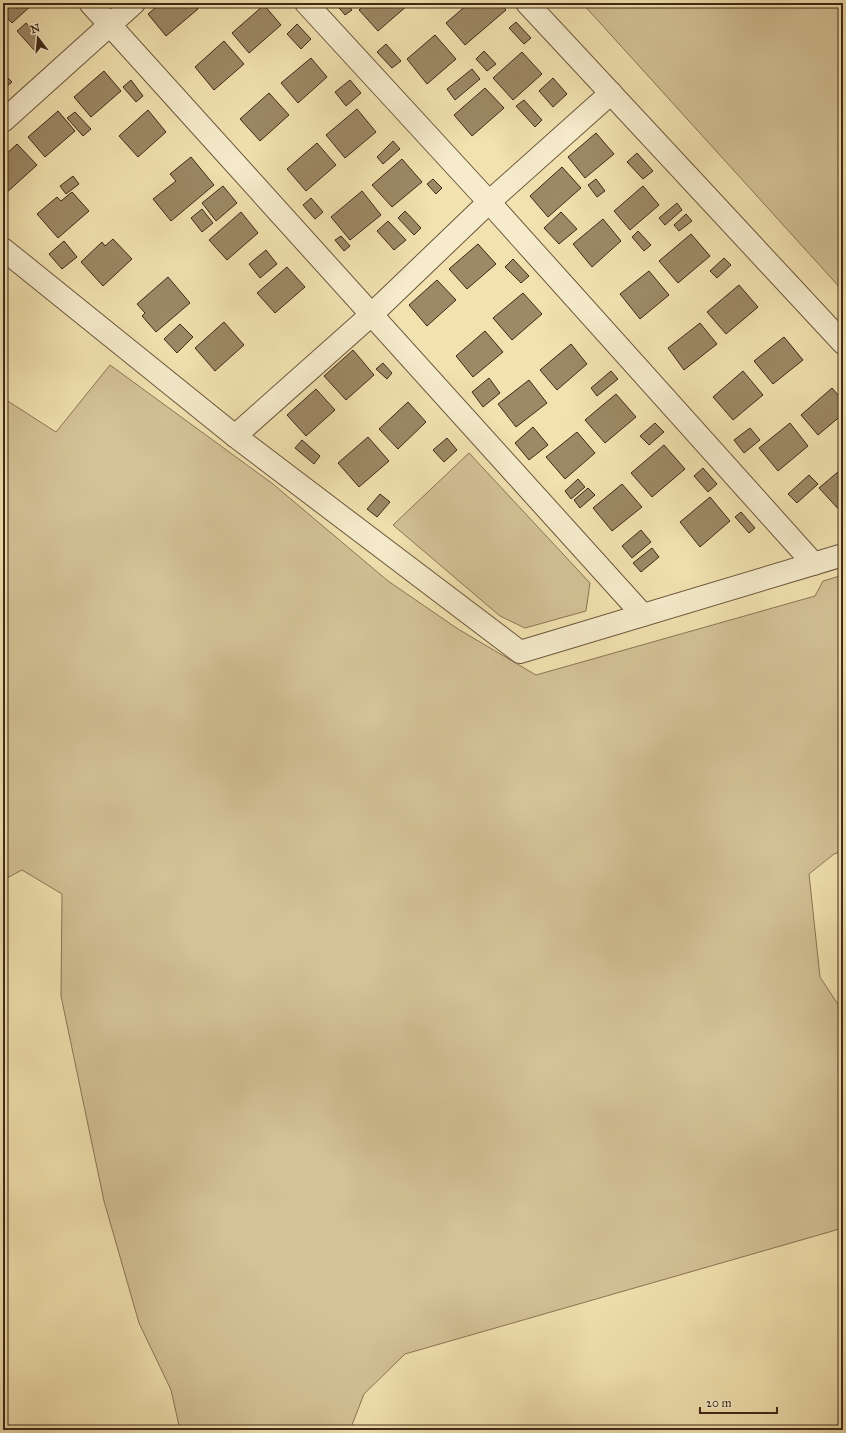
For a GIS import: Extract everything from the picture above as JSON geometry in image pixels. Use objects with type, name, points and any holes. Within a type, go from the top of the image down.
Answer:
[{"type":"street","points":[[90,3],[643,615]]},
{"type":"street","points":[[3,122],[134,3]]},
{"type":"street","points":[[306,3],[489,202],[814,564]]},
{"type":"street","points":[[527,3],[843,343]]},
{"type":"street","points":[[236,436],[371,315],[489,202],[611,93]]},
{"type":"street","points":[[3,249],[236,436],[520,652],[843,554]]},
{"type":"shaded area","points":[[582,3],[843,3],[843,291]]},
{"type":"shaded area","points":[[110,365],[273,484],[388,581],[458,629],[536,675],[815,596],[823,581],[843,575],[843,851],[834,854],[809,874],[820,977],[841,1009],[843,1009],[843,1228],[405,1354],[364,1394],[350,1430],[180,1430],[171,1390],[139,1323],[104,1201],[61,996],[62,894],[22,870],[3,880],[3,398],[56,432]]},
{"type":"shaded area","points":[[469,453],[590,583],[586,611],[525,628],[500,616],[393,525]]},
{"type":"building","points":[[3,3],[34,3],[12,23],[3,13]]},
{"type":"building","points":[[161,3],[193,3],[198,9],[166,36],[148,14]]},
{"type":"building","points":[[335,3],[346,3],[352,10],[345,15]]},
{"type":"building","points":[[367,3],[406,3],[408,5],[378,31],[359,10]]},
{"type":"building","points":[[469,3],[500,3],[506,10],[465,45],[446,23]]},
{"type":"building","points":[[264,5],[281,25],[249,53],[232,33]]},
{"type":"building","points":[[516,22],[531,38],[524,44],[509,28]]},
{"type":"building","points":[[26,23],[44,43],[35,51],[17,31]]},
{"type":"building","points":[[297,24],[311,39],[301,49],[287,34]]},
{"type":"building","points":[[435,35],[456,59],[427,84],[407,59]]},
{"type":"building","points":[[224,41],[244,64],[214,90],[195,67]]},
{"type":"building","points":[[386,44],[401,61],[392,68],[377,52]]},
{"type":"building","points":[[484,51],[496,64],[487,71],[476,59]]},
{"type":"building","points":[[522,52],[542,74],[513,100],[493,78]]},
{"type":"building","points":[[311,58],[327,77],[298,103],[281,83]]},
{"type":"building","points":[[472,69],[480,79],[455,100],[447,89]]},
{"type":"building","points":[[104,71],[121,91],[91,117],[74,97]]},
{"type":"building","points":[[3,73],[12,82],[5,88],[3,86]]},
{"type":"building","points":[[553,78],[567,94],[553,107],[539,91]]},
{"type":"building","points":[[131,80],[143,96],[136,102],[123,87]]},
{"type":"building","points":[[350,80],[361,93],[346,106],[335,92]]},
{"type":"building","points":[[485,88],[504,108],[472,136],[454,115]]},
{"type":"building","points":[[269,93],[289,115],[260,141],[240,119]]},
{"type":"building","points":[[524,100],[542,120],[535,127],[516,106]]},
{"type":"building","points":[[357,109],[376,132],[345,158],[326,135]]},
{"type":"building","points":[[148,110],[166,132],[138,157],[119,136]]},
{"type":"building","points":[[58,111],[75,131],[45,157],[28,137]]},
{"type":"building","points":[[75,112],[91,129],[83,136],[67,118]]},
{"type":"building","points":[[596,133],[614,154],[585,178],[568,157]]},
{"type":"building","points":[[393,141],[400,149],[383,164],[377,157]]},
{"type":"building","points":[[317,143],[336,165],[306,191],[287,169]]},
{"type":"building","points":[[17,144],[37,165],[5,194],[3,191],[3,157]]},
{"type":"building","points":[[637,153],[653,171],[643,179],[627,162]]},
{"type":"building","points":[[191,157],[214,185],[171,221],[153,199],[176,181],[170,174]]},
{"type":"building","points":[[402,159],[422,182],[392,207],[372,185]]},
{"type":"building","points":[[562,167],[581,188],[548,217],[530,196]]},
{"type":"building","points":[[73,176],[79,184],[66,194],[60,186]]},
{"type":"building","points":[[433,179],[442,188],[436,194],[427,184]]},
{"type":"building","points":[[596,179],[605,191],[597,197],[588,185]]},
{"type":"building","points":[[223,186],[237,203],[216,221],[202,203]]},
{"type":"building","points":[[643,186],[659,205],[630,230],[614,211]]},
{"type":"building","points":[[362,191],[381,215],[350,240],[331,217]]},
{"type":"building","points":[[72,192],[89,211],[58,238],[37,214],[57,197],[61,201]]},
{"type":"building","points":[[311,198],[323,212],[315,219],[303,205]]},
{"type":"building","points":[[677,203],[682,210],[665,225],[659,218]]},
{"type":"building","points":[[202,209],[213,223],[202,232],[191,218]]},
{"type":"building","points":[[405,211],[421,228],[414,235],[398,218]]},
{"type":"building","points":[[241,212],[258,233],[227,260],[209,240]]},
{"type":"building","points":[[561,212],[577,229],[559,244],[544,228]]},
{"type":"building","points":[[686,214],[692,221],[679,231],[674,225]]},
{"type":"building","points":[[603,219],[621,241],[592,267],[573,244]]},
{"type":"building","points":[[388,221],[406,240],[394,250],[377,231]]},
{"type":"building","points":[[638,231],[651,245],[644,251],[632,237]]},
{"type":"building","points":[[691,234],[710,256],[678,283],[659,261]]},
{"type":"building","points":[[341,236],[350,246],[344,251],[335,240]]},
{"type":"building","points":[[113,239],[132,259],[103,286],[81,262],[102,242],[105,246]]},
{"type":"building","points":[[64,241],[77,257],[62,269],[49,254]]},
{"type":"building","points":[[478,244],[496,264],[467,289],[449,269]]},
{"type":"building","points":[[266,250],[277,264],[260,278],[249,264]]},
{"type":"building","points":[[724,258],[731,265],[717,278],[710,271]]},
{"type":"building","points":[[513,259],[529,276],[521,283],[505,267]]},
{"type":"building","points":[[287,267],[305,287],[275,313],[257,293]]},
{"type":"building","points":[[649,271],[669,295],[640,319],[620,294]]},
{"type":"building","points":[[168,277],[190,303],[156,332],[142,316],[145,313],[137,304]]},
{"type":"building","points":[[437,280],[456,300],[427,326],[409,305]]},
{"type":"building","points":[[739,285],[758,307],[726,334],[707,312]]},
{"type":"building","points":[[523,293],[542,314],[512,340],[493,318]]},
{"type":"building","points":[[224,322],[244,345],[215,371],[195,348]]},
{"type":"building","points":[[700,323],[717,344],[684,370],[668,348]]},
{"type":"building","points":[[180,324],[193,337],[177,353],[164,339]]},
{"type":"building","points":[[485,331],[503,352],[473,377],[456,356]]},
{"type":"building","points":[[784,337],[803,360],[773,384],[754,361]]},
{"type":"building","points":[[571,344],[587,364],[557,390],[540,370]]},
{"type":"building","points":[[353,350],[374,375],[346,400],[324,376]]},
{"type":"building","points":[[383,363],[392,373],[387,379],[376,369]]},
{"type":"building","points":[[611,371],[618,379],[597,396],[591,388]]},
{"type":"building","points":[[743,371],[763,395],[733,420],[713,397]]},
{"type":"building","points":[[489,378],[500,393],[483,407],[472,392]]},
{"type":"building","points":[[529,380],[547,403],[516,427],[498,404]]},
{"type":"building","points":[[832,388],[843,401],[843,414],[818,435],[801,415]]},
{"type":"building","points":[[316,389],[335,410],[306,436],[287,415]]},
{"type":"building","points":[[616,394],[636,417],[605,443],[585,420]]},
{"type":"building","points":[[408,402],[426,422],[398,449],[379,429]]},
{"type":"building","points":[[655,423],[664,432],[649,445],[640,436]]},
{"type":"building","points":[[790,423],[808,446],[778,471],[759,448]]},
{"type":"building","points":[[533,427],[548,445],[529,460],[515,443]]},
{"type":"building","points":[[750,428],[760,440],[744,453],[734,440]]},
{"type":"building","points":[[577,432],[595,453],[565,479],[546,457]]},
{"type":"building","points":[[368,437],[389,461],[359,487],[338,463]]},
{"type":"building","points":[[447,438],[457,450],[444,462],[433,450]]},
{"type":"building","points":[[302,440],[320,456],[314,464],[295,448]]},
{"type":"building","points":[[664,445],[685,469],[652,497],[631,473]]},
{"type":"building","points":[[703,468],[717,484],[708,492],[694,476]]},
{"type":"building","points":[[839,471],[843,475],[843,514],[819,488]]},
{"type":"building","points":[[809,475],[818,484],[797,503],[788,494]]},
{"type":"building","points":[[578,479],[585,487],[571,499],[565,491]]},
{"type":"building","points":[[622,484],[642,507],[612,531],[593,508]]},
{"type":"building","points":[[588,488],[595,495],[580,508],[574,500]]},
{"type":"building","points":[[380,494],[390,502],[377,517],[367,509]]},
{"type":"building","points":[[710,497],[730,521],[700,547],[680,522]]},
{"type":"building","points":[[741,512],[755,528],[749,533],[735,517]]},
{"type":"building","points":[[641,530],[651,542],[632,558],[622,546]]},
{"type":"building","points":[[652,548],[659,557],[641,572],[633,563]]}]
